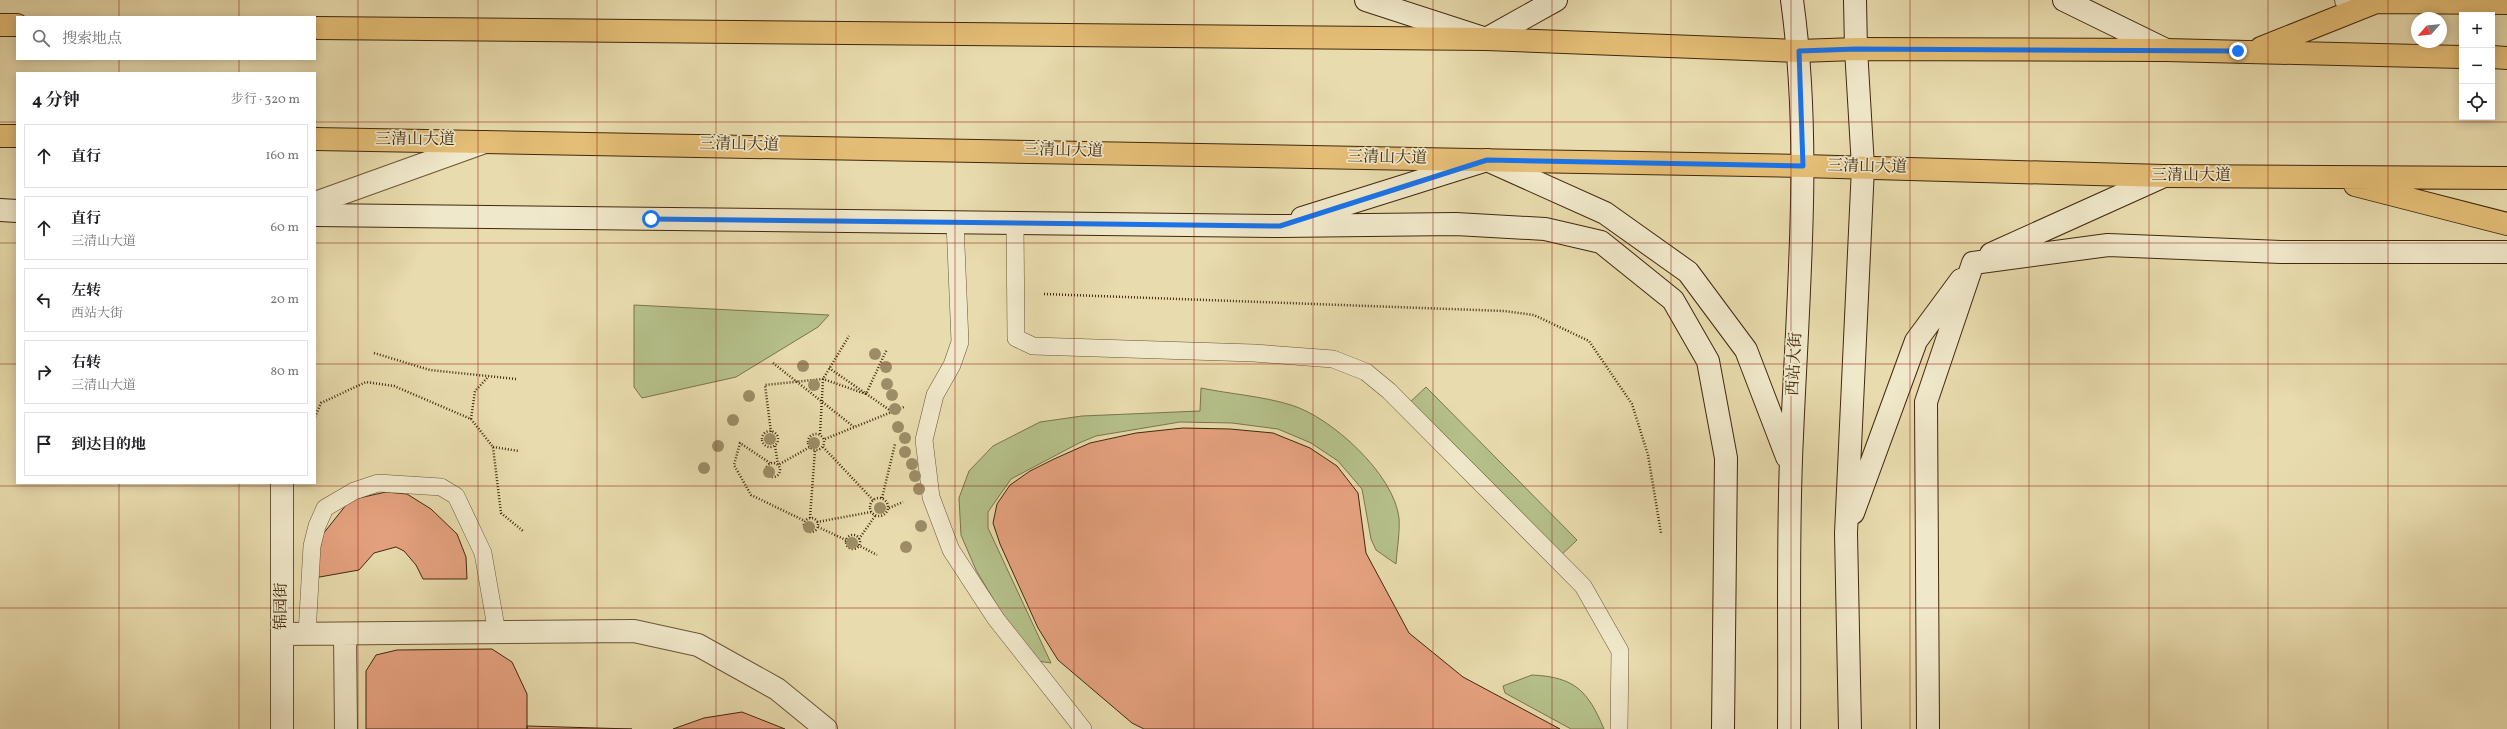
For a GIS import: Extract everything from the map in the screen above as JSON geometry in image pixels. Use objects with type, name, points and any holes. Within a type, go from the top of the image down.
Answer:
[{"type":"main road","points":[[1366,0],[1486,39],[1556,0]]},
{"type":"main road","name":"西站大街","points":[[1789,729],[1790,464],[1803,166],[1799,51],[1792,0]]},
{"type":"main road","points":[[1850,729],[1846,533],[1864,167],[1856,49],[1855,0]]},
{"type":"main road","points":[[2064,0],[2166,50]]},
{"type":"main road","points":[[2346,0],[2376,2],[2507,3]]},
{"type":"main road","points":[[2253,52],[2376,2]]},
{"type":"main road","points":[[0,25],[16,25]]},
{"type":"main road","points":[[316,28],[1486,39],[1799,51],[1856,49],[2166,50],[2459,57]]},
{"type":"main road","points":[[2495,57],[2507,58]]},
{"type":"main road","points":[[0,136],[16,136]]},
{"type":"main road","name":"三清山大道","points":[[316,139],[491,140],[1864,167],[2164,176],[2507,178]]},
{"type":"main road","points":[[316,203],[491,140]]},
{"type":"main road","points":[[1280,226],[1487,160],[1604,212],[1688,272],[1746,350],[1790,464]]},
{"type":"main road","points":[[1846,533],[1916,341],[1973,263],[2164,176]]},
{"type":"main road","points":[[2321,176],[2507,224]]},
{"type":"main road","points":[[0,210],[16,211]]},
{"type":"main road","points":[[316,215],[1280,226],[1456,224],[1545,229],[1601,242],[1673,300],[1708,361],[1726,458],[1723,729]]},
{"type":"main road","points":[[1973,263],[2108,245],[2281,252],[2507,252]]},
{"type":"main road","points":[[1928,729],[1926,402],[1973,263]]},
{"type":"main road","name":"锦园街","points":[[282,484],[282,729]]},
{"type":"main road","points":[[282,634],[634,631],[698,645],[777,689],[826,729]]},
{"type":"main road","points":[[345,634],[346,729]]},
{"type":"lane","points":[[955,222],[960,342],[952,365],[935,395],[924,440],[931,497],[951,550],[996,619],[1083,729]]},
{"type":"lane","points":[[1015,223],[1016,338],[1033,346],[1268,354],[1333,359],[1366,372],[1389,391],[1583,586],[1620,651],[1619,729]]},
{"type":"lane","points":[[307,634],[312,546],[317,526],[325,508],[354,491],[378,483],[441,487],[456,496],[483,552],[497,632]]},
{"type":"path","points":[[1016,292],[1504,311],[1534,315],[1589,341],[1632,404],[1648,455],[1660,533]]},
{"type":"path","points":[[825,439],[820,434],[823,379],[849,336]]},
{"type":"path","points":[[866,394],[887,349]]},
{"type":"path","points":[[374,353],[430,370],[516,379]]},
{"type":"path","points":[[773,363],[854,427]]},
{"type":"path","points":[[829,368],[892,411]]},
{"type":"path","points":[[471,419],[475,391],[489,376]]},
{"type":"path","points":[[770,463],[766,471],[772,476],[779,472],[775,446],[778,439],[771,432],[765,385],[823,379],[866,394]]},
{"type":"path","points":[[316,415],[321,403],[366,382],[394,386],[471,419],[493,447],[501,513],[523,531]]},
{"type":"path","points":[[825,439],[904,407],[902,414]]},
{"type":"path","points":[[771,432],[765,434],[764,444],[770,447],[775,446]]},
{"type":"path","points":[[815,450],[810,447],[808,442],[810,436],[820,434]]},
{"type":"path","points":[[882,498],[897,437]]},
{"type":"path","points":[[823,447],[825,439]]},
{"type":"path","points":[[805,521],[751,495],[734,464],[740,443],[770,463],[778,465],[810,447]]},
{"type":"path","points":[[493,447],[519,451]]},
{"type":"path","points":[[815,450],[823,447]]},
{"type":"path","points":[[823,447],[873,500]]},
{"type":"path","points":[[810,518],[815,450]]},
{"type":"path","points":[[873,500],[882,498]]},
{"type":"path","points":[[873,500],[870,506],[871,512],[875,516],[884,516],[888,511],[887,502],[882,498]]},
{"type":"path","points":[[810,518],[817,522],[871,512]]},
{"type":"path","points":[[858,546],[859,539],[875,516]]},
{"type":"path","points":[[805,521],[810,518]]},
{"type":"path","points":[[805,521],[805,528],[808,530],[812,531],[818,527]]},
{"type":"path","points":[[817,522],[818,527]]},
{"type":"path","points":[[818,527],[846,540],[849,548],[855,548],[858,546],[877,555]]},
{"type":"path","points":[[846,540],[851,536],[859,539]]},
{"type":"green space","points":[[634,305],[829,315],[818,327],[736,377],[642,398],[634,387]]},
{"type":"green space","points":[[1426,387],[1577,540],[1558,558],[1407,405]]},
{"type":"green space","points":[[1201,388],[1269,399],[1291,405],[1307,411],[1341,434],[1373,466],[1386,483],[1395,501],[1399,518],[1396,564],[1376,550],[1371,539],[1362,489],[1338,461],[1311,443],[1278,429],[1232,423],[1180,422],[1096,436],[1079,443],[1011,479],[988,512],[988,528],[1051,663],[1038,661],[1004,617],[976,570],[961,535],[959,498],[969,471],[993,446],[1040,422],[1082,416],[1200,411]]},
{"type":"green space","points":[[1532,675],[1547,676],[1559,679],[1578,688],[1592,705],[1604,729],[1571,729],[1505,693],[1503,686]]},
{"type":"building","points":[[1183,428],[1230,429],[1273,433],[1310,448],[1337,466],[1358,493],[1366,553],[1409,633],[1463,677],[1560,729],[1144,729],[1132,723],[1058,660],[1038,628],[1000,544],[993,523],[997,504],[1010,485],[1030,471],[1054,459],[1090,443],[1136,433]]},
{"type":"building","points":[[386,492],[407,494],[431,509],[457,534],[466,557],[467,579],[423,579],[416,565],[404,551],[396,547],[374,553],[359,570],[314,578],[323,534],[350,500]]},
{"type":"building","points":[[492,649],[512,662],[527,694],[527,729],[366,729],[366,671],[376,655],[397,650]]},
{"type":"building","points":[[742,712],[785,729],[673,729],[704,718]]},
{"type":"building","points":[[527,726],[632,729],[527,729]]},
{"type":"route","points":[[651,219],[1280,226],[1487,160],[1803,166],[1799,51],[1856,49],[2238,51]]}]
